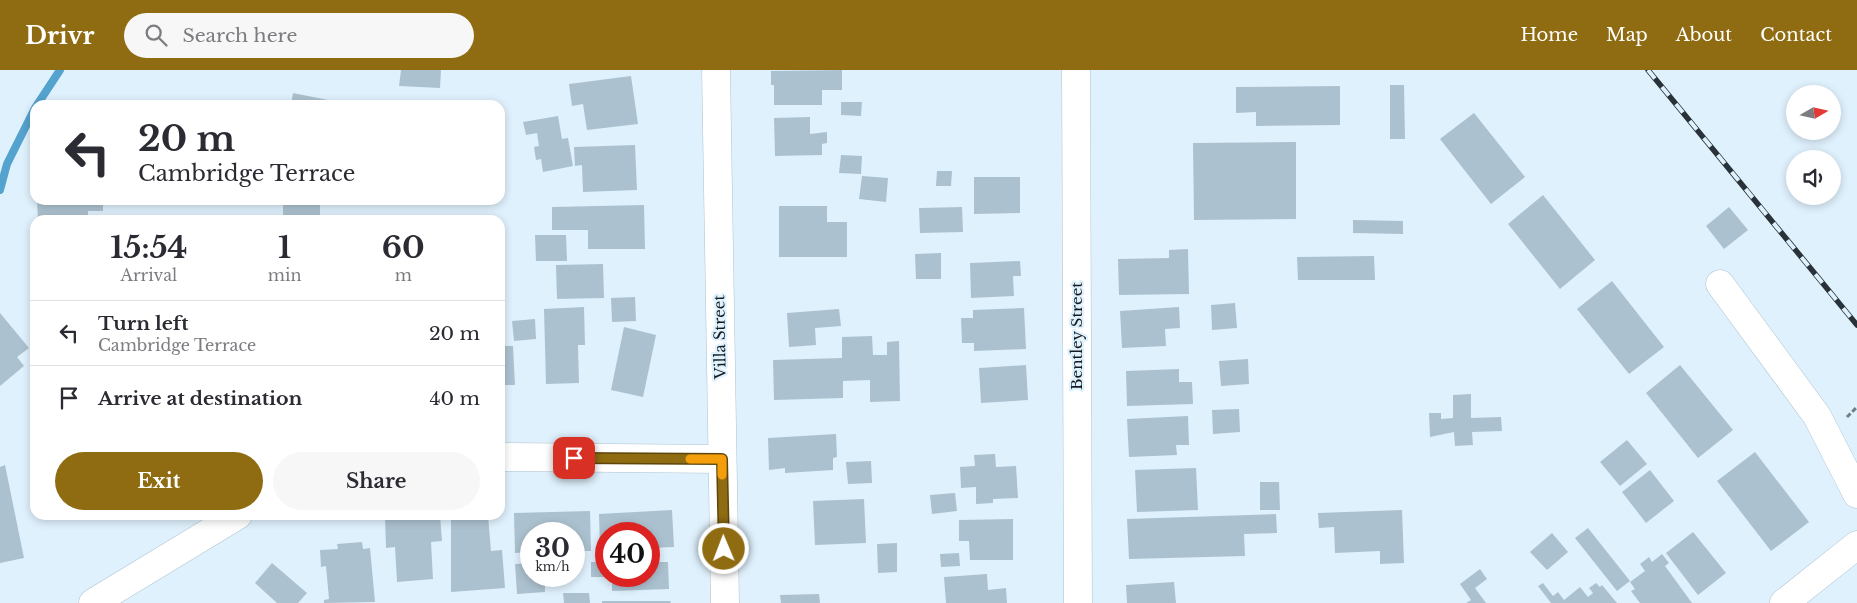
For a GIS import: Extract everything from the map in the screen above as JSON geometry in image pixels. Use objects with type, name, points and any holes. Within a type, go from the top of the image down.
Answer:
[{"type":"street","name":"Villa Street","points":[[716,70],[725,603]]},
{"type":"street","name":"Bentley Street","points":[[1076,70],[1078,603]]},
{"type":"street","points":[[1720,284],[1817,416],[1857,494]]},
{"type":"street","points":[[505,457],[722,459]]},
{"type":"street","points":[[93,603],[230,520]]},
{"type":"street","points":[[1784,603],[1857,546]]},
{"type":"building","points":[[401,70],[441,70],[440,88],[399,86]]},
{"type":"building","points":[[842,70],[842,90],[822,90],[822,105],[774,105],[774,85],[771,85],[771,71]]},
{"type":"building","points":[[631,76],[638,124],[587,130],[583,104],[572,106],[569,84]]},
{"type":"building","points":[[1390,85],[1404,85],[1405,139],[1390,139]]},
{"type":"building","points":[[1340,86],[1340,125],[1256,126],[1256,112],[1236,113],[1236,87]]},
{"type":"building","points":[[293,93],[328,100],[292,100]]},
{"type":"building","points":[[841,102],[862,102],[861,116],[841,115]]},
{"type":"building","points":[[1474,113],[1525,177],[1491,204],[1440,139]]},
{"type":"building","points":[[558,116],[562,139],[568,138],[573,166],[543,172],[541,159],[536,160],[534,147],[539,146],[537,133],[526,135],[523,122]]},
{"type":"building","points":[[810,117],[810,134],[827,132],[827,143],[822,144],[822,155],[775,156],[774,118]]},
{"type":"building","points":[[1296,142],[1296,219],[1194,220],[1193,143]]},
{"type":"building","points":[[635,145],[637,190],[583,192],[582,165],[575,166],[574,147]]},
{"type":"building","points":[[841,155],[862,156],[861,174],[839,173]]},
{"type":"building","points":[[937,171],[952,171],[951,186],[936,186]]},
{"type":"building","points":[[862,176],[888,178],[886,202],[859,199]]},
{"type":"building","points":[[974,177],[1020,177],[1020,213],[974,214]]},
{"type":"building","points":[[1543,195],[1595,260],[1560,289],[1508,224]]},
{"type":"building","points":[[37,205],[103,205],[103,211],[88,211],[88,215],[38,215]]},
{"type":"building","points":[[283,205],[320,205],[320,215],[283,215]]},
{"type":"building","points":[[644,205],[645,249],[588,249],[588,230],[552,230],[552,207]]},
{"type":"building","points":[[779,206],[827,206],[827,222],[847,222],[847,257],[779,257]]},
{"type":"building","points":[[962,207],[963,232],[920,233],[919,208]]},
{"type":"building","points":[[1729,207],[1748,230],[1724,249],[1706,226]]},
{"type":"building","points":[[1353,220],[1403,221],[1403,234],[1353,233]]},
{"type":"building","points":[[535,235],[566,235],[567,261],[536,261]]},
{"type":"building","points":[[1188,249],[1189,294],[1119,295],[1118,259],[1169,258],[1169,250]]},
{"type":"building","points":[[941,253],[941,279],[916,279],[915,254]]},
{"type":"building","points":[[1374,256],[1375,280],[1298,280],[1297,257]]},
{"type":"building","points":[[1020,261],[1021,276],[1013,276],[1014,296],[971,298],[970,263]]},
{"type":"building","points":[[603,264],[604,298],[557,299],[556,265]]},
{"type":"building","points":[[1612,281],[1664,347],[1629,374],[1577,309]]},
{"type":"building","points":[[635,297],[636,321],[612,322],[611,298]]},
{"type":"building","points":[[1235,303],[1237,328],[1212,330],[1211,305]]},
{"type":"building","points":[[584,307],[585,345],[578,345],[579,383],[546,384],[544,309]]},
{"type":"building","points":[[1179,307],[1180,328],[1165,329],[1166,346],[1122,348],[1120,311]]},
{"type":"building","points":[[1024,308],[1026,349],[974,351],[974,343],[962,343],[961,318],[973,318],[973,310]]},
{"type":"building","points":[[839,309],[841,326],[815,328],[816,345],[789,347],[787,313]]},
{"type":"building","points":[[0,313],[29,348],[17,357],[24,366],[0,386]]},
{"type":"building","points":[[535,319],[536,339],[514,341],[512,321]]},
{"type":"building","points":[[624,327],[656,335],[643,397],[611,390]]},
{"type":"building","points":[[872,336],[873,355],[887,355],[887,342],[899,341],[900,401],[870,402],[870,380],[843,381],[843,398],[774,400],[773,360],[842,358],[842,337]]},
{"type":"building","points":[[505,346],[513,346],[515,385],[505,385]]},
{"type":"building","points":[[1248,359],[1249,384],[1221,386],[1219,361]]},
{"type":"building","points":[[1026,365],[1028,400],[981,403],[979,368]]},
{"type":"building","points":[[1680,365],[1733,430],[1698,458],[1646,393]]},
{"type":"building","points":[[1179,369],[1179,382],[1192,382],[1193,404],[1127,406],[1126,371]]},
{"type":"building","points":[[1471,394],[1471,418],[1501,417],[1502,431],[1472,432],[1473,445],[1455,446],[1454,432],[1430,437],[1429,413],[1441,413],[1441,419],[1453,418],[1453,395]]},
{"type":"building","points":[[1239,409],[1240,432],[1213,434],[1212,410]]},
{"type":"building","points":[[1188,416],[1189,445],[1176,445],[1177,455],[1129,457],[1127,419]]},
{"type":"building","points":[[836,434],[837,457],[833,458],[833,470],[785,473],[785,468],[769,470],[768,438]]},
{"type":"building","points":[[1627,440],[1647,464],[1620,486],[1600,462]]},
{"type":"building","points":[[1755,452],[1809,522],[1771,551],[1717,481]]},
{"type":"building","points":[[995,454],[996,467],[1016,466],[1018,498],[993,499],[993,503],[976,504],[976,487],[961,488],[960,467],[975,466],[974,455]]},
{"type":"building","points":[[871,461],[872,483],[848,484],[846,462]]},
{"type":"building","points":[[5,465],[24,558],[0,563],[0,467]]},
{"type":"building","points":[[1196,468],[1198,510],[1137,512],[1135,470]]},
{"type":"building","points":[[1650,470],[1674,501],[1646,523],[1622,492]]},
{"type":"building","points":[[1260,482],[1279,482],[1280,510],[1260,510]]},
{"type":"building","points":[[955,493],[957,511],[932,514],[930,495]]},
{"type":"building","points":[[864,499],[866,543],[815,545],[813,501]]},
{"type":"building","points":[[672,510],[674,547],[660,548],[660,522],[599,522],[599,514]]},
{"type":"building","points":[[1402,510],[1404,563],[1380,564],[1380,551],[1335,553],[1334,527],[1319,528],[1318,513]]},
{"type":"building","points":[[590,511],[591,551],[585,551],[585,522],[520,522],[520,553],[515,553],[514,513]]},
{"type":"building","points":[[1276,514],[1277,533],[1244,534],[1245,556],[1129,559],[1127,519]]},
{"type":"building","points":[[1013,519],[1013,560],[970,560],[969,541],[959,541],[959,520]]},
{"type":"building","points":[[385,520],[440,520],[442,541],[431,542],[433,579],[397,582],[395,547],[386,548]]},
{"type":"building","points":[[451,520],[488,520],[491,551],[502,550],[505,588],[451,592]]},
{"type":"building","points":[[1588,528],[1630,581],[1617,591],[1575,538]]},
{"type":"building","points":[[1693,532],[1726,573],[1698,595],[1666,553]]},
{"type":"building","points":[[1552,533],[1568,552],[1547,570],[1530,552]]},
{"type":"building","points":[[362,542],[363,549],[370,548],[375,602],[324,603],[324,600],[329,599],[326,566],[321,567],[320,550],[338,549],[337,544]]},
{"type":"building","points":[[897,543],[897,572],[878,573],[877,544]]},
{"type":"building","points":[[959,553],[960,566],[941,567],[940,554]]},
{"type":"building","points":[[1662,554],[1669,563],[1665,566],[1692,603],[1640,603],[1631,591],[1635,589],[1630,582],[1645,571],[1640,564],[1649,557],[1652,562]]},
{"type":"building","points":[[591,562],[595,562],[595,577],[591,577]]},
{"type":"building","points":[[660,562],[668,562],[669,589],[612,591],[612,587],[660,587]]},
{"type":"building","points":[[272,563],[307,593],[298,603],[277,603],[255,583]]},
{"type":"building","points":[[515,564],[520,564],[520,587],[545,587],[545,592],[517,594]]},
{"type":"building","points":[[1480,569],[1487,579],[1475,588],[1486,603],[1466,603],[1471,600],[1460,584]]},
{"type":"building","points":[[987,574],[988,590],[1006,588],[1007,603],[946,603],[944,577]]},
{"type":"building","points":[[1174,582],[1176,603],[1127,603],[1126,585]]},
{"type":"building","points":[[1543,583],[1553,596],[1558,592],[1564,600],[1580,587],[1588,597],[1593,593],[1589,588],[1596,583],[1600,587],[1602,585],[1617,603],[1551,603],[1538,586]]},
{"type":"building","points":[[563,593],[589,593],[590,603],[564,603]]},
{"type":"building","points":[[819,594],[820,603],[781,603],[780,595]]},
{"type":"building","points":[[602,601],[670,601],[671,603],[602,603]]},
{"type":"waterway","points":[[40,100],[60,70]]},
{"type":"waterway","points":[[0,190],[7,164],[30,118]]},
{"type":"railway","points":[[1648,70],[1857,325]]},
{"type":"slow traffic","points":[[690,459],[722,459],[722,475]]},
{"type":"route","points":[[574,458],[722,459],[724,549]]}]
